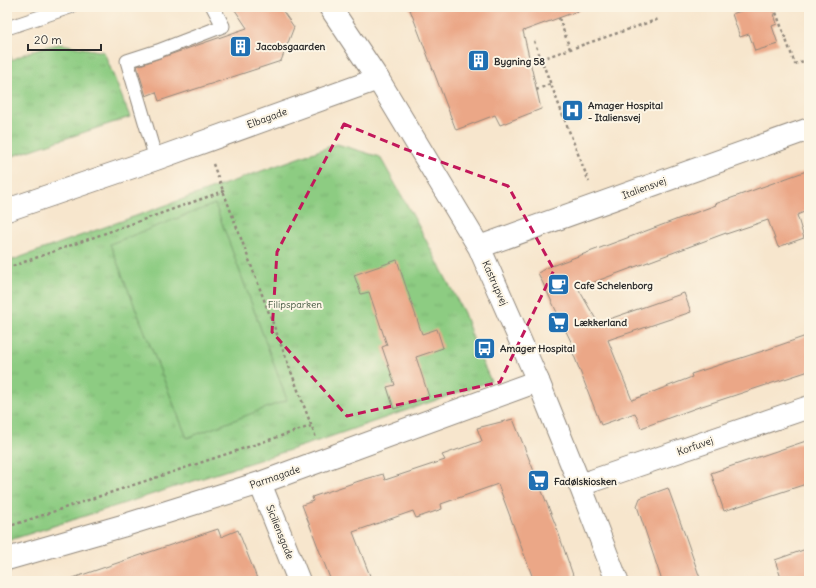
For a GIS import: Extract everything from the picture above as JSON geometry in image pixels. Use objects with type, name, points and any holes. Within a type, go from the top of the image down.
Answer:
[{"type":"street","name":"Kastrupvej","points":[[335,8],[479,247],[538,381],[617,581]]},
{"type":"street","name":"Elbagade","points":[[7,210],[156,159],[378,79]]},
{"type":"street","name":"Italiensvej","points":[[479,247],[809,129]]},
{"type":"street","name":"Parmagade","points":[[7,559],[122,526],[260,483],[538,381]]},
{"type":"street","name":"Korfuvej","points":[[580,485],[809,407]]},
{"type":"street","name":"Siciliensgade","points":[[260,483],[299,581]]},
{"type":"lane","points":[[7,28],[70,7]]},
{"type":"lane","points":[[156,159],[127,61],[224,26],[213,7]]},
{"type":"path","points":[[774,7],[794,64],[809,59]]},
{"type":"path","points":[[559,18],[570,49]]},
{"type":"path","points":[[541,59],[659,19]]},
{"type":"path","points":[[534,41],[598,204]]},
{"type":"path","points":[[536,90],[550,84]]},
{"type":"path","points":[[205,141],[324,459]]},
{"type":"path","points":[[7,268],[224,191]]},
{"type":"path","points":[[7,527],[311,426]]},
{"type":"highlighted area","points":[[344,124],[405,149],[508,186],[554,270],[500,382],[347,416],[272,332],[277,252]]},
{"type":"green space","points":[[61,44],[104,52],[130,117],[7,158],[7,47],[12,60],[24,54],[48,46]]},
{"type":"green space","name":"Filipsparken","points":[[337,144],[380,157],[416,221],[464,313],[478,353],[491,381],[321,440],[7,541],[7,262]]},
{"type":"green space","points":[[215,204],[287,400],[187,438],[110,244]]},
{"type":"building","name":"Jacobsgaarden","points":[[233,7],[280,7],[294,27],[281,61],[159,101],[156,92],[146,96],[137,66],[247,28]]},
{"type":"building","name":"Bygning 58","points":[[409,7],[582,7],[583,9],[523,31],[541,109],[500,125],[495,115],[456,130]]},
{"type":"building","points":[[752,7],[772,7],[777,24],[772,26],[778,44],[755,51],[749,34],[740,37],[732,14]]},
{"type":"building","points":[[809,170],[809,210],[797,215],[804,238],[778,247],[768,220],[726,233],[578,288],[598,323],[684,293],[691,312],[608,340],[632,400],[692,377],[691,374],[809,335],[809,371],[696,408],[641,428],[635,413],[601,425],[573,353],[576,352],[538,273],[546,268]]},
{"type":"building","points":[[397,260],[422,334],[437,329],[443,348],[416,357],[429,397],[394,409],[387,387],[395,385],[382,347],[387,345],[369,292],[361,294],[354,275]]},
{"type":"building","points":[[513,419],[556,526],[575,581],[534,581],[498,484],[441,504],[442,509],[416,518],[413,511],[353,532],[372,581],[331,581],[302,505],[313,501],[312,497],[359,481],[383,474],[385,480],[445,460],[442,455],[482,441],[477,428]]},
{"type":"building","points":[[809,440],[809,483],[724,511],[711,473]]},
{"type":"building","points":[[668,488],[701,581],[662,581],[637,506],[640,498]]},
{"type":"building","points":[[218,529],[221,537],[238,530],[258,581],[74,581],[73,578]]},
{"type":"building","points":[[809,548],[809,581],[782,581],[775,560]]},
{"type":"place","name":"Jacobsgaarden","points":[[241,46]]},
{"type":"place","name":"Bygning 58","points":[[479,61]]},
{"type":"place","name":"Amager Hospital - Italiensvej","points":[[573,111]]},
{"type":"place","name":"Cafe Schelenborg","points":[[559,285]]},
{"type":"place","name":"Lækkerland","points":[[559,322]]},
{"type":"place","name":"Amager Hospital","points":[[485,348]]},
{"type":"place","name":"Fadølskiosken","points":[[538,481]]}]
